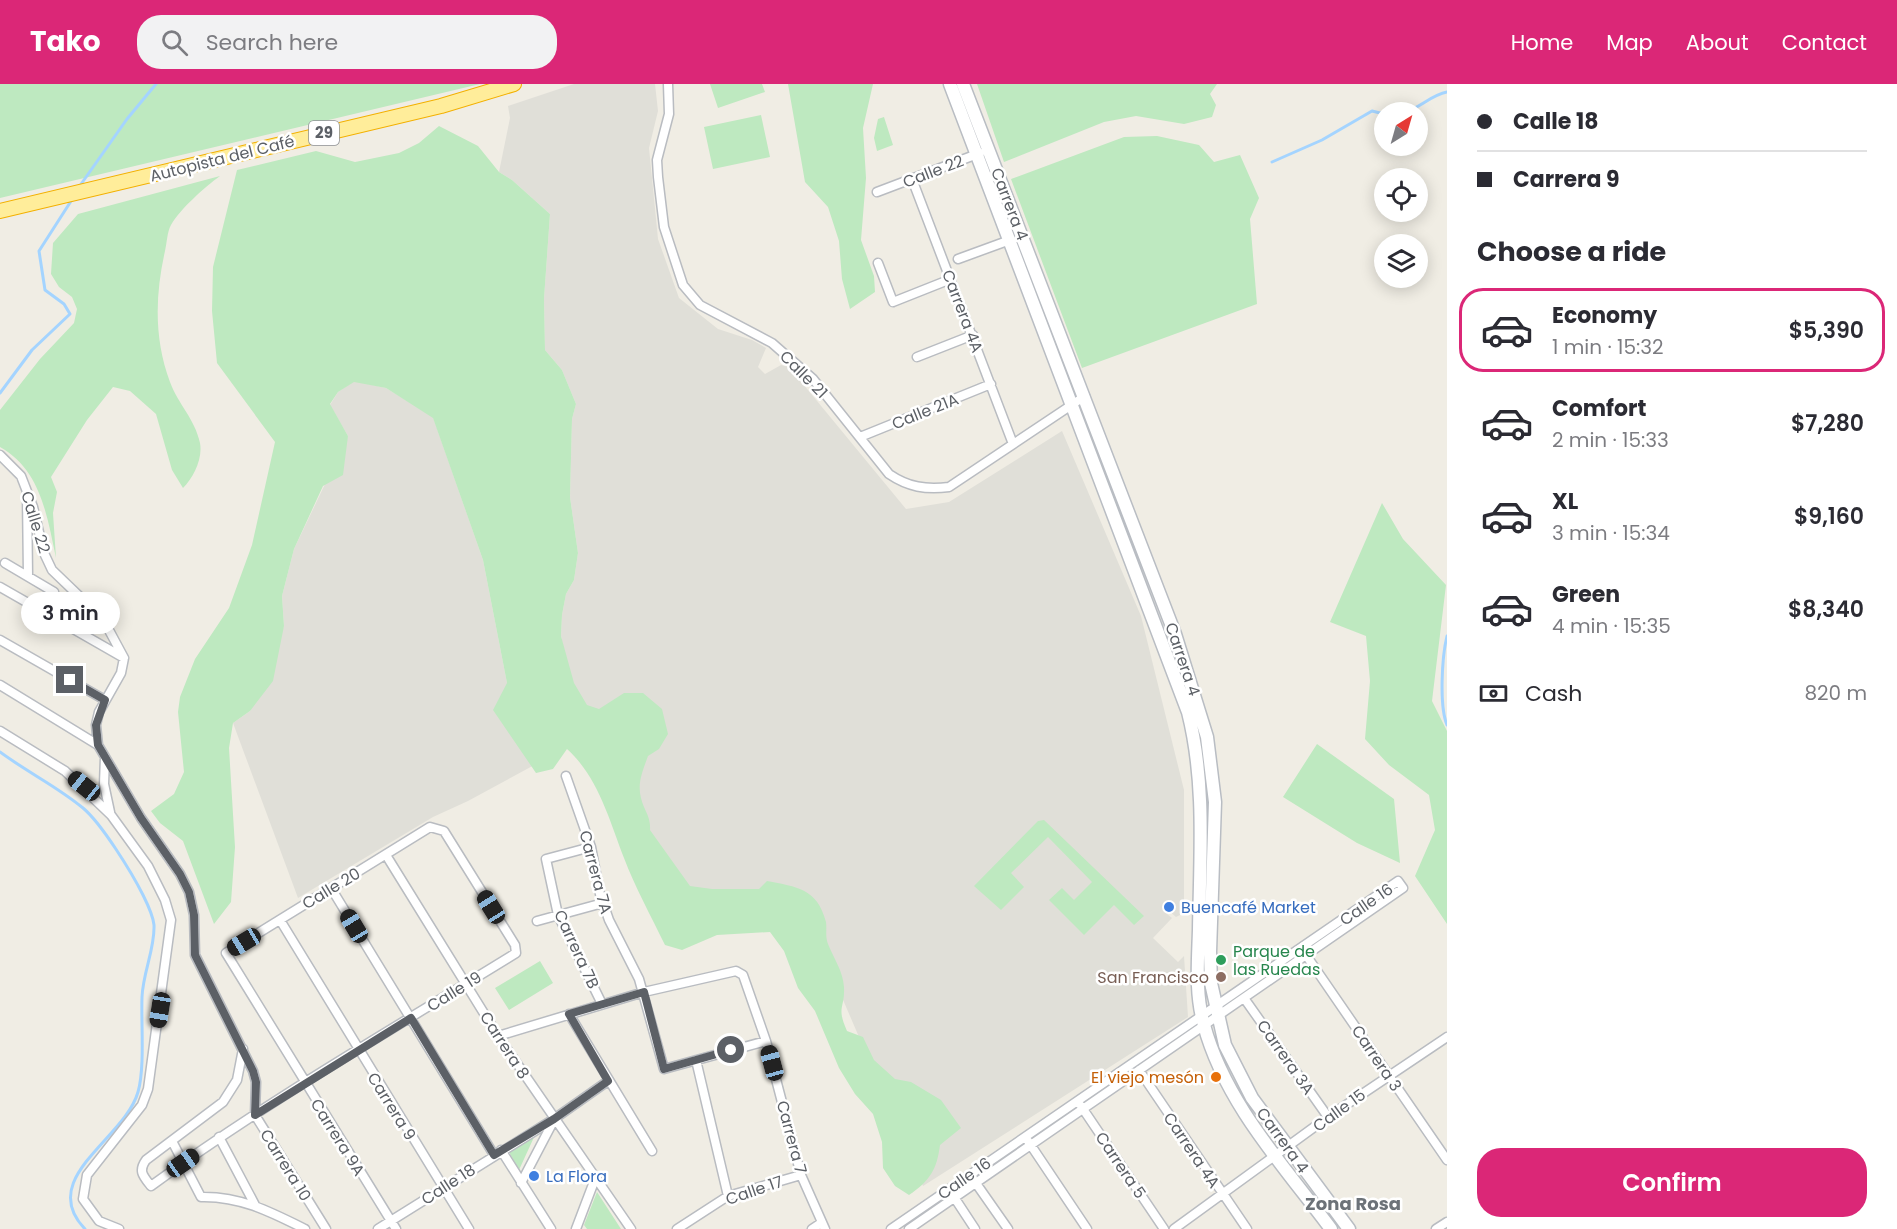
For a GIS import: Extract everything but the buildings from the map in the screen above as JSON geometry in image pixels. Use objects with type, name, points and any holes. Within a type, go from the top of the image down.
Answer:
[{"type":"highway","name":"Autopista del Café","points":[[0,211],[441,106],[514,84]]},
{"type":"main road","name":"Carrera 4","points":[[950,84],[983,152],[1085,396],[1175,634],[1207,737],[1215,802],[1204,944],[1198,990],[1203,1021],[1223,1078],[1276,1156],[1331,1229]]},
{"type":"main road","name":"Carrera 4","points":[[963,84],[1010,240],[1172,667],[1192,729],[1200,775],[1204,944],[1216,1012],[1226,1045],[1243,1082],[1349,1229]]},
{"type":"street","name":"Calle 21","points":[[668,84],[669,114],[657,160],[658,177],[664,227],[683,285],[700,305],[762,336],[813,378],[889,474],[902,483],[926,489],[949,487],[1085,396]]},
{"type":"street","name":"Calle 22","points":[[877,192],[983,152]]},
{"type":"street","name":"Carrera 4A","points":[[912,178],[1013,444]]},
{"type":"street","points":[[958,259],[1010,240]]},
{"type":"street","points":[[878,263],[893,302],[951,279]]},
{"type":"street","points":[[917,357],[972,336]]},
{"type":"street","name":"Calle 21A","points":[[860,437],[991,384]]},
{"type":"street","name":"Calle 22","points":[[0,455],[21,476],[37,519],[44,553],[52,570],[103,619],[124,658]]},
{"type":"street","points":[[27,492],[28,576]]},
{"type":"street","points":[[5,563],[54,592]]},
{"type":"street","points":[[0,587],[124,658],[121,673],[105,700],[96,725],[98,745]]},
{"type":"street","points":[[0,640],[105,700]]},
{"type":"street","points":[[0,686],[98,745]]},
{"type":"street","points":[[0,731],[65,771],[111,815],[148,866],[165,900],[171,920],[148,1089],[142,1105],[87,1175],[84,1191],[83,1199],[91,1213],[99,1221],[119,1229]]},
{"type":"street","name":"Carrera 10","points":[[98,745],[141,818],[180,874],[189,892],[194,915],[195,955],[243,1049],[256,1082],[255,1115],[326,1229]]},
{"type":"street","points":[[105,756],[104,784],[111,815]]},
{"type":"street","name":"Carrera 7A","points":[[566,776],[591,848],[603,903],[644,992],[664,1069],[696,1060]]},
{"type":"street","name":"Calle 20","points":[[225,953],[430,827],[438,827],[444,831],[514,945],[516,953]]},
{"type":"street","name":"Carrera 7B","points":[[591,848],[546,859],[558,915],[602,1004]]},
{"type":"street","name":"Carrera 8","points":[[386,855],[498,1036],[631,1229]]},
{"type":"street","name":"Calle 16","points":[[909,1229],[1030,1144],[1080,1104],[1216,1012],[1398,881],[1403,888],[1244,998],[1216,1012]]},
{"type":"street","points":[[331,888],[497,1153],[521,1183],[551,1229]]},
{"type":"street","points":[[537,921],[603,903]]},
{"type":"street","name":"Carrera 9","points":[[280,920],[358,1051],[469,1229]]},
{"type":"street","name":"Carrera 9A","points":[[225,953],[396,1229]]},
{"type":"street","name":"Calle 19","points":[[171,1141],[146,1160],[141,1167],[141,1173],[151,1186],[219,1137],[516,953]]},
{"type":"street","name":"Carrera 3","points":[[1306,955],[1447,1160]]},
{"type":"street","name":"Carrera 7","points":[[644,992],[736,971],[743,975],[766,1041],[801,1175],[823,1226]]},
{"type":"street","points":[[498,1036],[644,992]]},
{"type":"street","name":"Carrera 3A","points":[[1244,998],[1328,1117]]},
{"type":"street","points":[[569,1014],[651,1151]]},
{"type":"street","name":"Calle 16","points":[[891,1229],[1024,1136],[1139,1070],[1203,1021]]},
{"type":"street","name":"Calle 15","points":[[1174,1229],[1290,1147],[1328,1117],[1447,1037]]},
{"type":"street","points":[[728,1196],[696,1060],[766,1041]]},
{"type":"street","points":[[243,1049],[237,1080],[223,1102],[171,1141],[201,1197],[225,1197],[255,1205],[305,1229]]},
{"type":"street","name":"Carrera 4A","points":[[1139,1070],[1247,1229]]},
{"type":"street","name":"Calle 18","points":[[378,1229],[554,1119],[608,1081]]},
{"type":"street","name":"Carrera 5","points":[[1080,1104],[1164,1229]]},
{"type":"street","points":[[521,1183],[554,1119]]},
{"type":"street","points":[[1024,1136],[1087,1229]]},
{"type":"street","points":[[219,1137],[255,1205]]},
{"type":"street","points":[[969,1174],[1008,1229]]},
{"type":"street","name":"Calle 17","points":[[681,1228],[728,1196],[801,1175]]},
{"type":"street","points":[[576,1229],[595,1179]]},
{"type":"street","points":[[948,1189],[975,1229]]},
{"type":"street","points":[[1436,1229],[1447,1222]]},
{"type":"street","points":[[812,1229],[823,1226]]},
{"type":"shaded area","points":[[574,84],[655,84],[658,111],[649,148],[658,239],[679,298],[718,329],[752,340],[766,348],[758,367],[765,374],[781,365],[789,367],[906,509],[949,502],[1062,431],[1141,616],[1184,790],[1184,913],[1176,917],[1169,911],[1167,914],[1172,918],[1153,938],[1178,962],[1184,956],[1188,1017],[923,1186],[801,902],[668,893],[573,744],[468,801],[433,817],[298,898],[233,723],[250,711],[284,626],[282,596],[294,549],[348,436],[330,405],[338,392],[354,381],[386,388],[433,417],[483,560],[507,683],[564,651],[561,636],[562,615],[566,594],[574,580],[578,553],[570,497],[572,419],[576,404],[562,370],[545,350],[544,299],[550,214],[512,180],[499,172],[510,118],[508,106]]},
{"type":"green space","points":[[0,84],[480,84],[0,198]]},
{"type":"green space","points":[[710,84],[762,84],[765,92],[718,108]]},
{"type":"green space","points":[[788,84],[873,84],[863,128],[866,178],[861,240],[874,276],[875,292],[850,309],[842,279],[839,241],[828,207],[805,182]]},
{"type":"green space","points":[[977,84],[1217,84],[1210,94],[1216,105],[1212,117],[1184,124],[1136,116],[1104,122],[1004,162]]},
{"type":"green space","points":[[761,115],[770,157],[713,169],[704,127]]},
{"type":"green space","points":[[884,117],[893,145],[877,151],[874,138],[878,119]]},
{"type":"green space","points":[[439,126],[478,146],[499,172],[512,180],[550,214],[544,299],[545,350],[562,370],[576,404],[572,419],[570,497],[578,553],[574,580],[566,594],[561,636],[574,683],[587,705],[599,709],[624,693],[643,693],[662,709],[668,734],[659,749],[648,756],[641,777],[640,792],[650,830],[690,886],[712,889],[759,889],[767,881],[804,891],[817,902],[826,922],[827,941],[843,981],[844,994],[841,1012],[847,1031],[863,1037],[874,1060],[895,1079],[911,1082],[941,1100],[961,1128],[940,1145],[937,1161],[931,1174],[909,1195],[895,1186],[883,1168],[882,1142],[873,1114],[855,1094],[839,1068],[815,1011],[798,988],[784,951],[770,932],[717,935],[682,950],[665,945],[633,880],[602,799],[587,772],[567,749],[553,769],[536,773],[493,710],[507,683],[483,560],[433,418],[386,388],[354,382],[338,392],[330,404],[348,436],[343,475],[323,486],[294,549],[282,596],[284,626],[273,681],[250,711],[233,723],[229,748],[235,847],[231,902],[214,924],[183,841],[160,823],[151,811],[174,794],[184,772],[178,712],[180,697],[195,659],[229,608],[252,545],[275,442],[217,363],[212,311],[213,267],[237,170],[316,151],[355,162],[399,153],[419,143]]},
{"type":"green space","points":[[1157,136],[1199,145],[1214,162],[1240,155],[1259,198],[1250,219],[1257,304],[1082,368],[1011,179],[1124,137]]},
{"type":"green space","points":[[220,176],[187,205],[171,225],[159,284],[158,317],[161,350],[173,390],[198,434],[201,449],[196,468],[183,488],[172,470],[156,414],[130,391],[113,387],[87,420],[51,477],[57,492],[53,513],[56,558],[45,510],[33,481],[25,468],[0,447],[0,410],[40,359],[74,323],[77,309],[72,297],[59,287],[51,274],[53,243],[78,214]]},
{"type":"green space","points":[[1382,503],[1403,539],[1446,585],[1432,701],[1447,731],[1447,924],[1415,876],[1435,830],[1429,795],[1389,765],[1365,739],[1370,681],[1366,636],[1330,622]]},
{"type":"green space","points":[[1317,744],[1394,799],[1400,863],[1357,843],[1283,797]]},
{"type":"green space","points":[[1044,820],[1144,916],[1134,925],[1114,905],[1084,935],[1049,900],[1062,888],[1074,900],[1092,882],[1048,837],[1011,873],[1024,887],[1001,910],[974,886],[1038,821]]},
{"type":"green space","points":[[540,961],[553,983],[509,1010],[495,988]]},
{"type":"green space","points":[[535,1135],[519,1170],[510,1150]]},
{"type":"green space","points":[[597,1192],[621,1229],[587,1229],[584,1225]]},
{"type":"waterway","points":[[79,187],[127,119],[156,84]]},
{"type":"waterway","points":[[1426,102],[1447,92]]},
{"type":"waterway","points":[[1272,162],[1322,140],[1374,112]]},
{"type":"waterway","points":[[0,393],[32,350],[70,314],[64,304],[45,290],[39,251],[73,198]]},
{"type":"waterway","points":[[1447,636],[1442,681],[1444,717],[1447,725]]},
{"type":"waterway","points":[[0,752],[63,793],[91,815],[132,874],[151,913],[154,925],[153,943],[142,997],[142,1058],[138,1092],[130,1109],[88,1159],[77,1176],[71,1193],[73,1210],[85,1229]]},
{"type":"place","name":"Buencafé Market","points":[[1169,907]]},
{"type":"place","name":"Parque de las Ruedas","points":[[1221,960]]},
{"type":"place","name":"San Francisco","points":[[1221,977]]},
{"type":"place","name":"El viejo mesón","points":[[1216,1077]]},
{"type":"place","name":"La Flora","points":[[534,1176]]},
{"type":"district","name":"Zona Rosa","points":[[1353,1204]]},
{"type":"route","points":[[70,680],[105,700],[96,725],[98,745],[150,832],[171,858],[189,892],[194,915],[195,955],[217,994],[253,1071],[256,1082],[255,1115],[411,1018],[494,1155],[554,1119],[608,1081],[569,1014],[644,992],[664,1069],[731,1050]]}]
